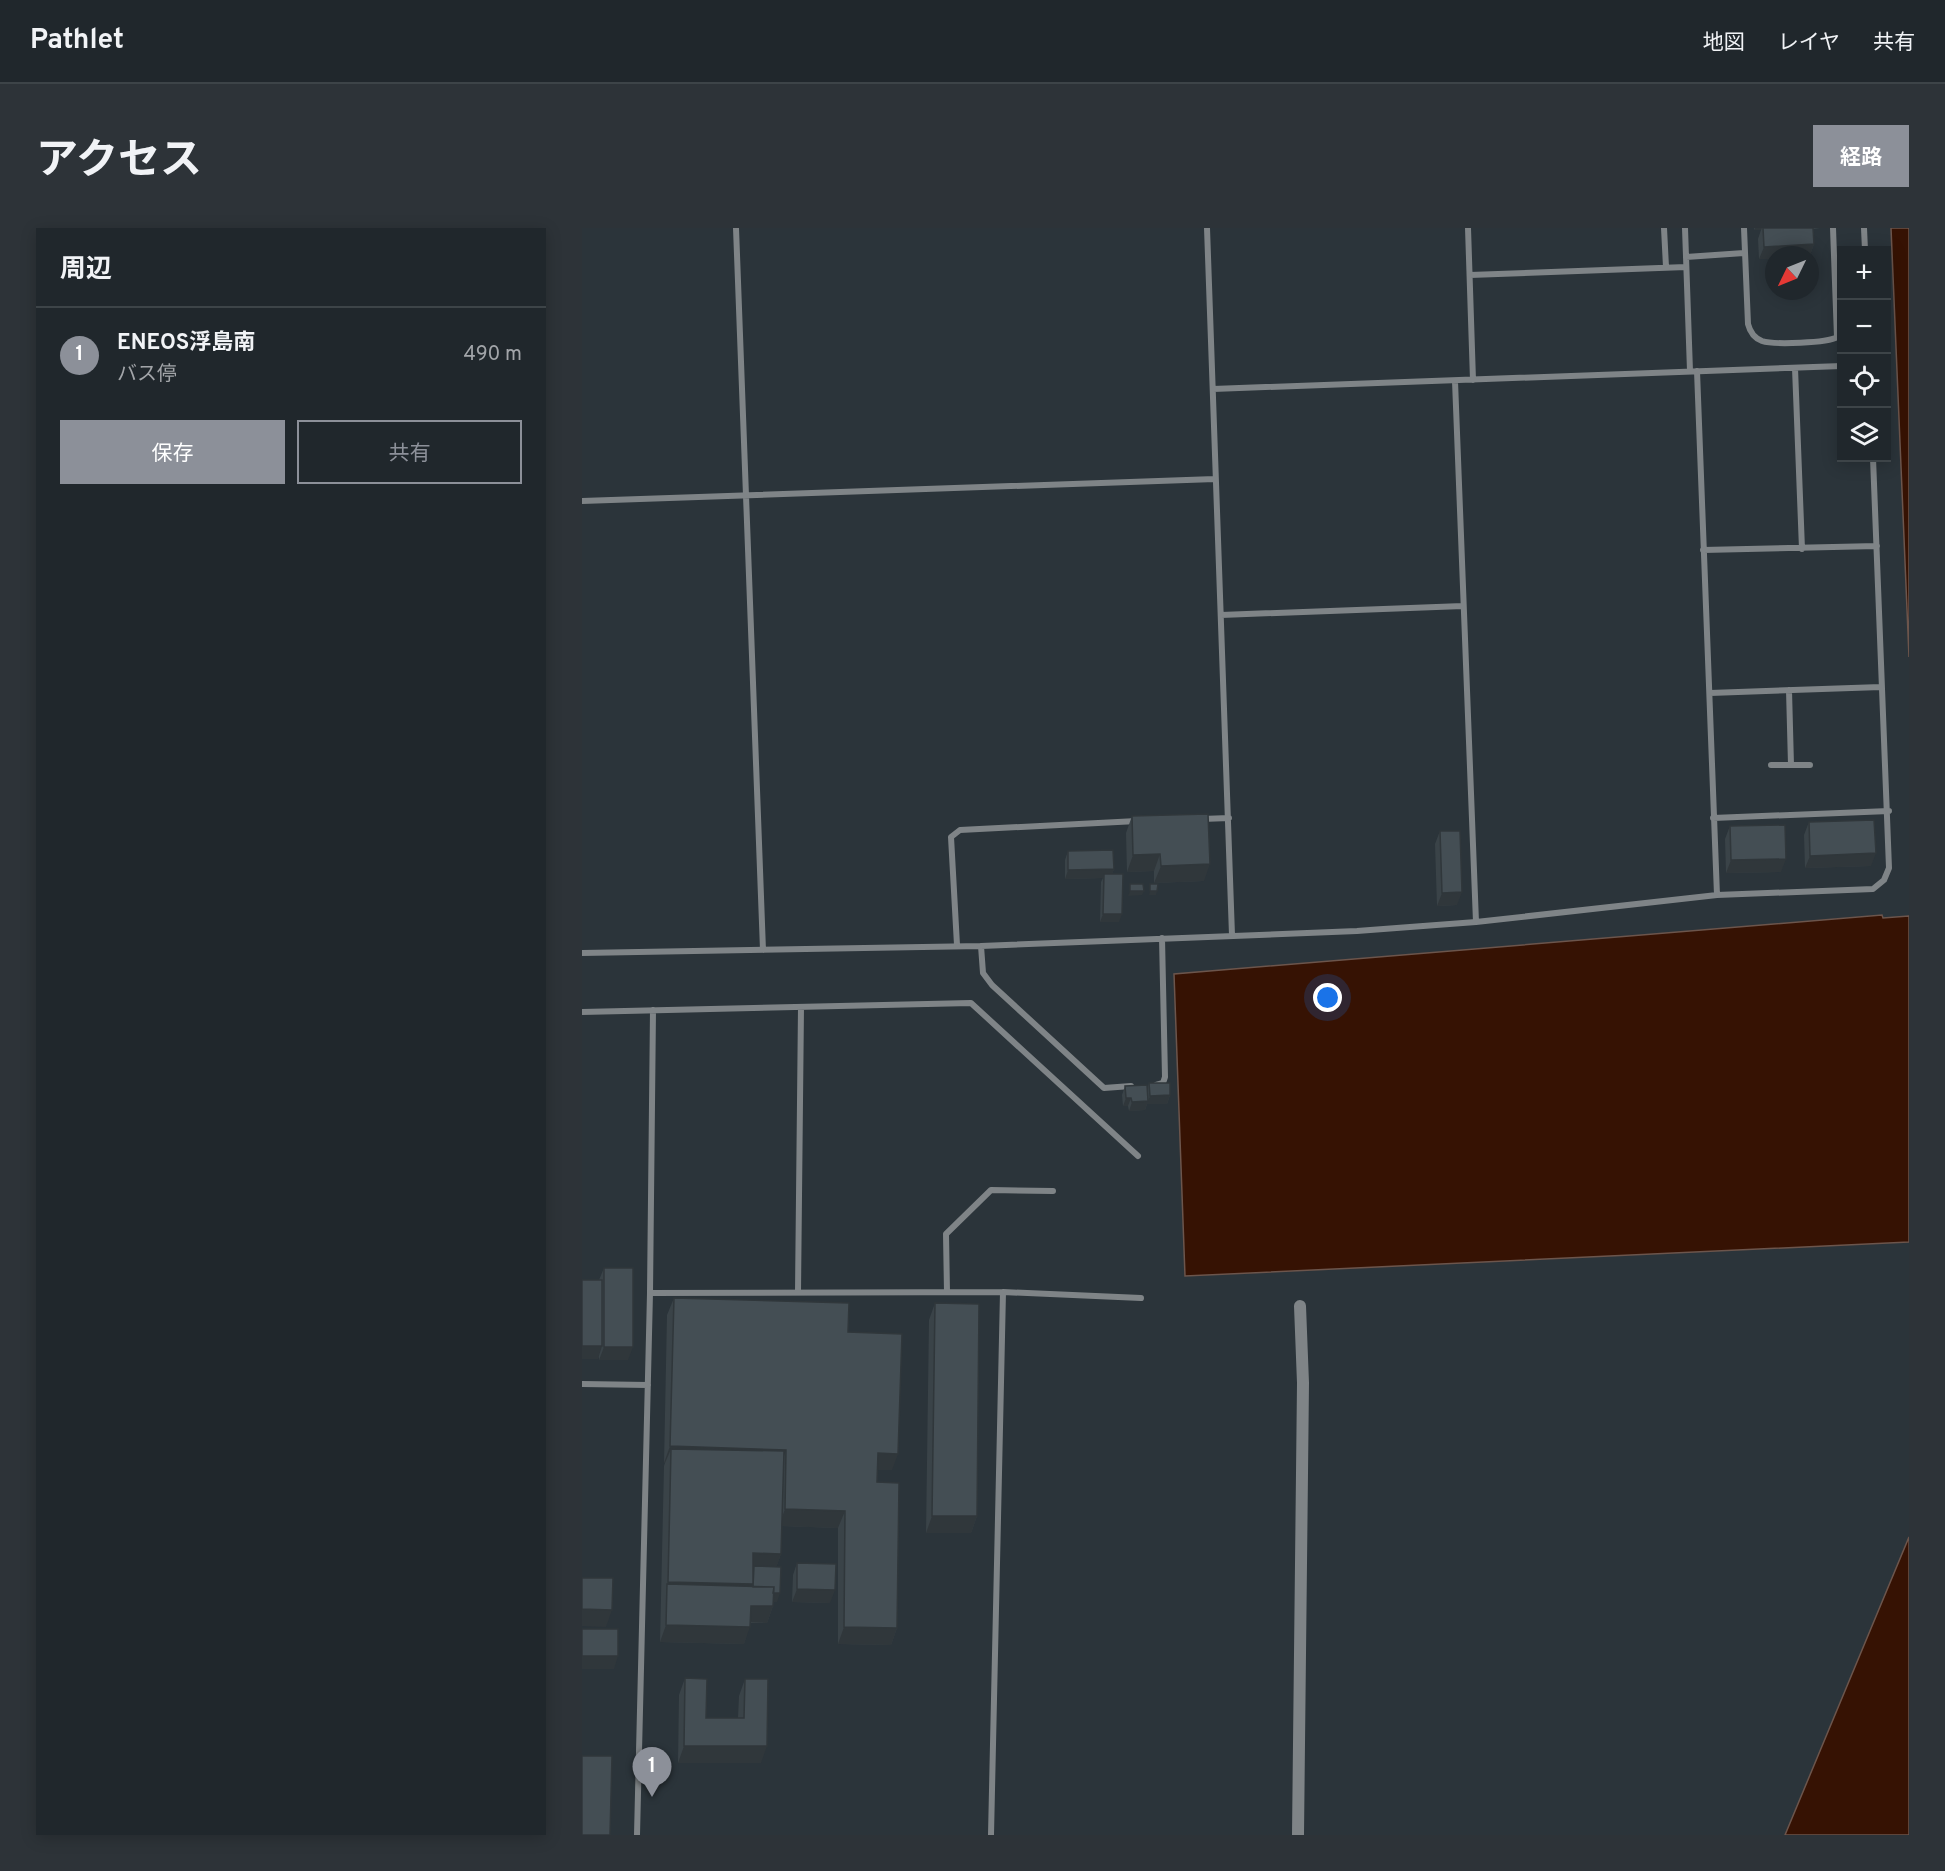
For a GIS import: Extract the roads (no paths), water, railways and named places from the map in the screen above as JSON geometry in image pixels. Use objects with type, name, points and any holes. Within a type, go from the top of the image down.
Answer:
[{"type":"street","points":[[1298,1835],[1303,1383],[1300,1306]]},
{"type":"lane","points":[[736,228],[763,950]]},
{"type":"lane","points":[[1207,228],[1232,935]]},
{"type":"lane","points":[[1468,228],[1473,380]]},
{"type":"lane","points":[[1664,228],[1666,267]]},
{"type":"lane","points":[[1685,228],[1710,693],[1717,896]]},
{"type":"lane","points":[[1744,228],[1748,324],[1756,338],[1764,342],[1832,340],[1837,336],[1833,228]]},
{"type":"lane","points":[[1864,228],[1865,246]]},
{"type":"lane","points":[[1686,257],[1744,253]]},
{"type":"lane","points":[[1470,275],[1686,267]]},
{"type":"lane","points":[[1213,389],[1837,366]]},
{"type":"lane","points":[[1795,368],[1802,549]]},
{"type":"lane","points":[[1455,381],[1476,922]]},
{"type":"lane","points":[[582,953],[981,946],[1357,932],[1476,922],[1717,896],[1873,889],[1884,880],[1889,868],[1889,811],[1881,687],[1874,462]]},
{"type":"lane","points":[[582,501],[1215,479]]},
{"type":"lane","points":[[1703,550],[1877,546]]},
{"type":"lane","points":[[1221,615],[1463,606]]},
{"type":"lane","points":[[1710,693],[1881,687]]},
{"type":"lane","points":[[1789,690],[1791,765]]},
{"type":"lane","points":[[1770,765],[1810,765]]},
{"type":"lane","points":[[1713,818],[1889,811]]},
{"type":"lane","points":[[1194,819],[1229,818]]},
{"type":"lane","points":[[957,945],[951,837],[960,830],[1147,821]]},
{"type":"lane","points":[[1149,1086],[1160,1085],[1164,1077],[1162,938]]},
{"type":"lane","points":[[981,946],[981,966],[986,979],[1104,1088],[1138,1086]]},
{"type":"lane","points":[[582,1012],[971,1003],[1138,1156]]},
{"type":"lane","points":[[798,1292],[801,1007]]},
{"type":"lane","points":[[637,1835],[650,1293],[653,1010]]},
{"type":"lane","points":[[947,1292],[946,1234],[991,1190],[1053,1191]]},
{"type":"lane","points":[[650,1293],[1003,1292],[1141,1298]]},
{"type":"lane","points":[[991,1835],[1003,1292]]},
{"type":"lane","points":[[582,1384],[648,1385]]},
{"type":"place","name":"ENEOS浮島南","points":[[652,1797]]}]
